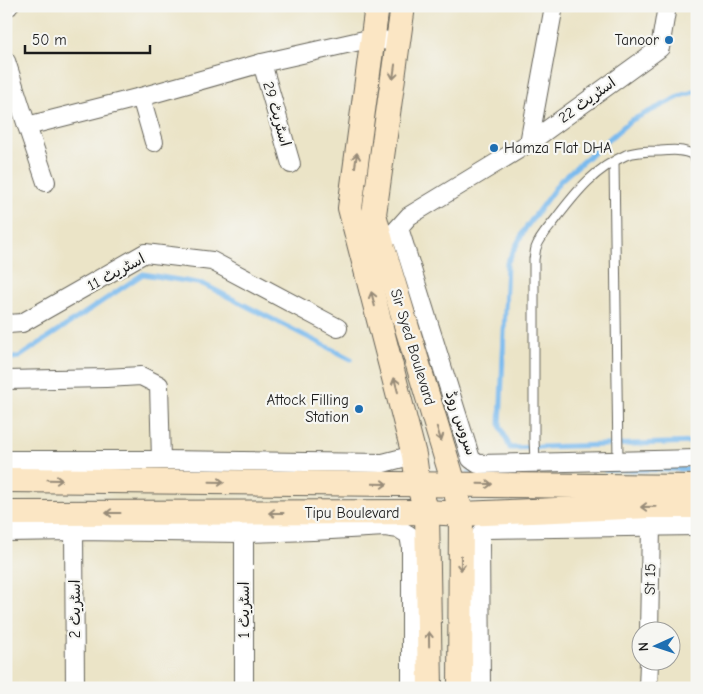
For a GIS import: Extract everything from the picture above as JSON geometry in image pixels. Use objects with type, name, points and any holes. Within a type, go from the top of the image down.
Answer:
[{"type":"street","name":"Sir Syed Boulevard","points":[[377,6],[350,208],[414,455],[418,484],[427,512],[430,688]]},
{"type":"street","name":"Sir Syed Boulevard","points":[[403,6],[374,214],[462,514],[460,688]]},
{"type":"street","points":[[529,143],[554,6]]},
{"type":"street","name":"اسٹریٹ 22","points":[[382,245],[409,216],[529,143],[660,48],[667,6]]},
{"type":"street","points":[[27,126],[141,97],[262,63],[373,38],[398,43]]},
{"type":"street","points":[[6,61],[46,182]]},
{"type":"street","name":"اسٹریٹ 29","points":[[262,63],[291,164]]},
{"type":"street","points":[[141,97],[154,142]]},
{"type":"street","name":"سروس روڈ","points":[[399,228],[471,459],[478,464],[535,457],[618,455],[697,459]]},
{"type":"street","name":"اسٹریٹ 11","points":[[6,321],[8,324],[22,323],[145,254],[212,261],[338,328]]},
{"type":"street","points":[[6,380],[141,376],[159,385],[161,460]]},
{"type":"street","points":[[6,460],[383,462],[414,455]]},
{"type":"street","name":"Tipu Boulevard","points":[[6,480],[697,486]]},
{"type":"street","name":"Tipu Boulevard","points":[[6,513],[313,522],[427,512],[462,514],[650,506],[697,506]]},
{"type":"street","points":[[6,532],[244,533],[313,522],[399,529],[409,535],[411,547],[411,688]]},
{"type":"street","name":"St 15","points":[[649,622],[651,526]]},
{"type":"street","points":[[480,688],[480,537],[482,532],[487,529],[697,526]]},
{"type":"street","name":"اسٹریٹ 2","points":[[74,531],[75,688]]},
{"type":"street","name":"اسٹریٹ 1","points":[[244,533],[244,688]]},
{"type":"street","points":[[648,688],[649,672]]},
{"type":"lane","points":[[535,457],[534,259],[536,248],[541,238],[578,190],[589,179],[602,168],[628,154],[637,152],[687,151],[694,154],[697,163]]},
{"type":"lane","points":[[614,162],[618,455]]},
{"type":"waterway","points":[[697,91],[683,95],[630,121],[561,180],[525,229],[507,263],[500,425],[510,448],[697,442]]},
{"type":"waterway","points":[[6,359],[19,357],[143,274],[203,284],[351,359]]},
{"type":"waterway","points":[[605,470],[697,469]]},
{"type":"waterway","points":[[285,471],[324,471]]},
{"type":"waterway","points":[[469,472],[479,471]]},
{"type":"place","name":"Tanoor","points":[[669,40]]},
{"type":"place","name":"Hamza Flat DHA","points":[[494,148]]},
{"type":"place","name":"Attock Filling Station","points":[[359,409]]}]
